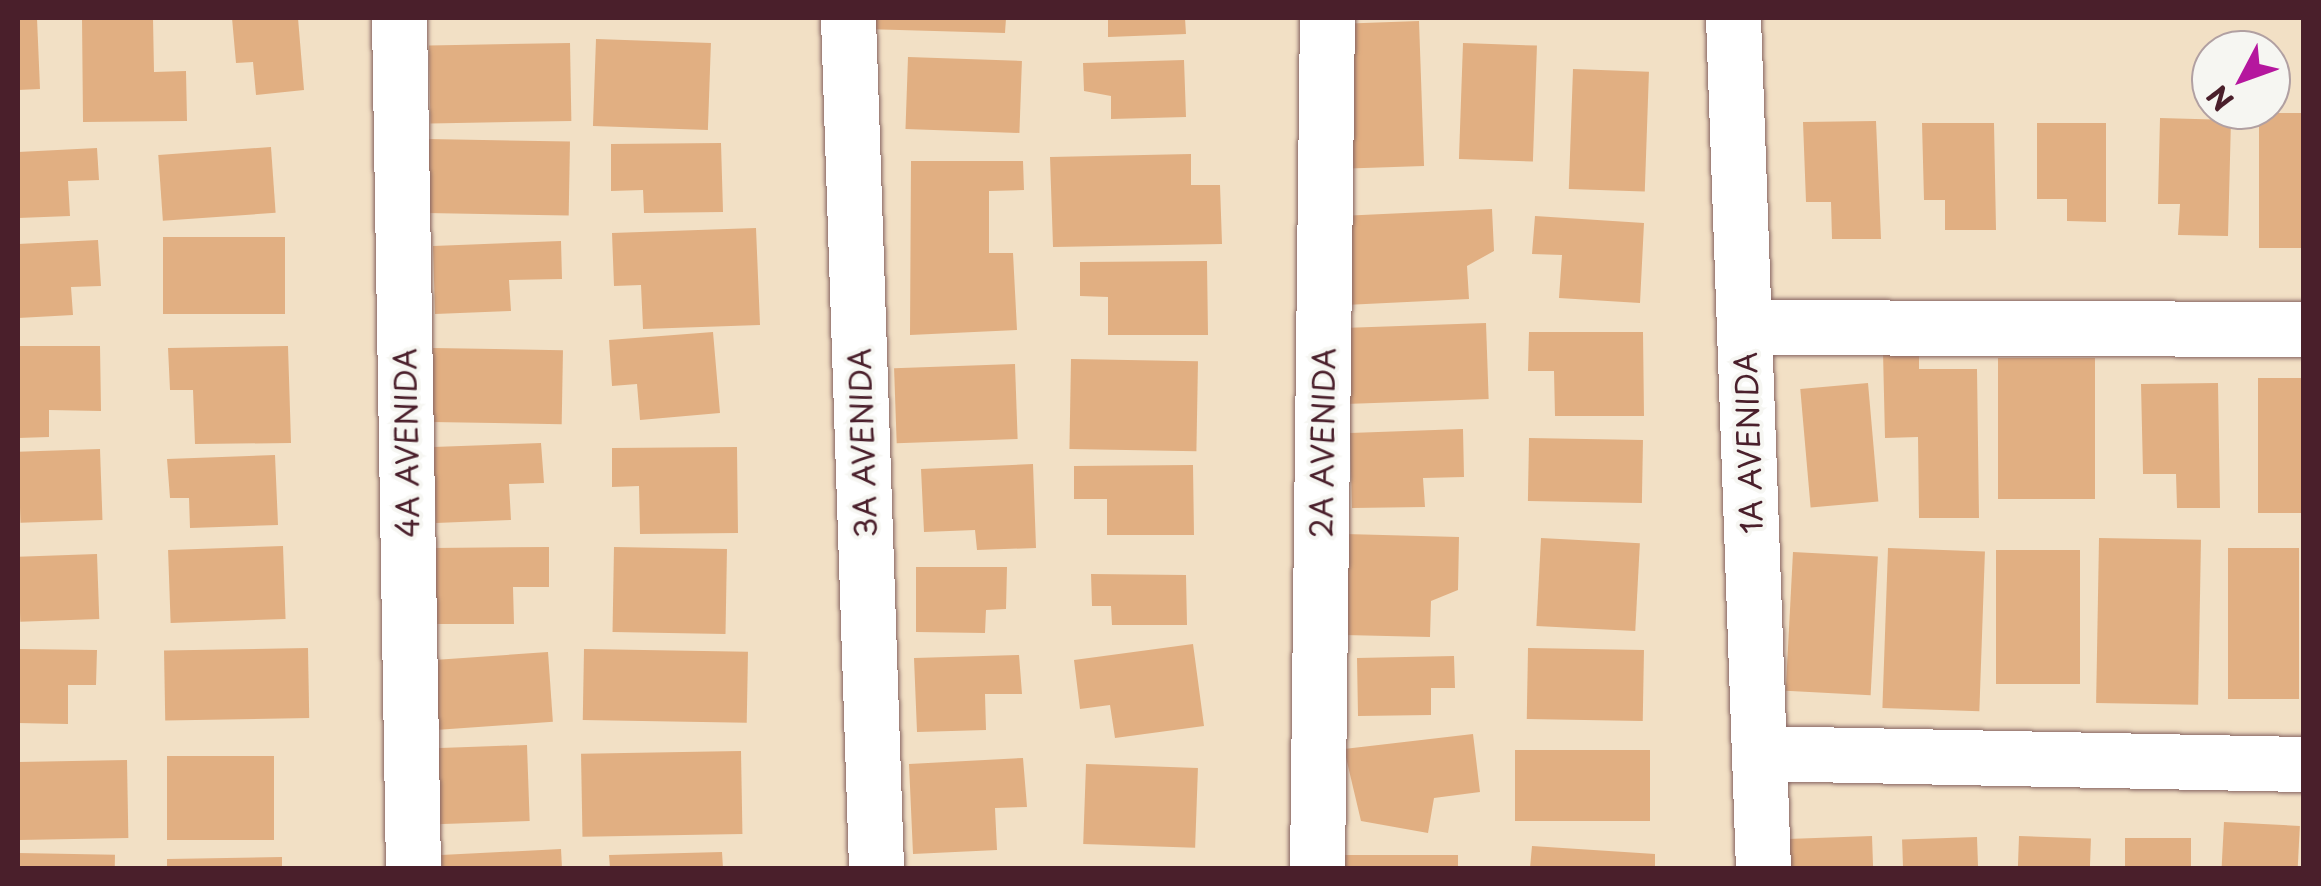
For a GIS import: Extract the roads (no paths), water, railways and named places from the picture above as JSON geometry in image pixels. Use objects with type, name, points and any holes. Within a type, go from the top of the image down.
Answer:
[{"type":"street","name":"4A AVENIDA","points":[[399,18],[413,868]]},
{"type":"street","name":"3A AVENIDA","points":[[848,18],[876,868]]},
{"type":"street","name":"2A AVENIDA","points":[[1317,868],[1328,18]]},
{"type":"street","name":"1A AVENIDA","points":[[1733,18],[1763,868]]},
{"type":"street","points":[[1744,327],[2304,329]]},
{"type":"street","points":[[1758,752],[2304,764]]}]
